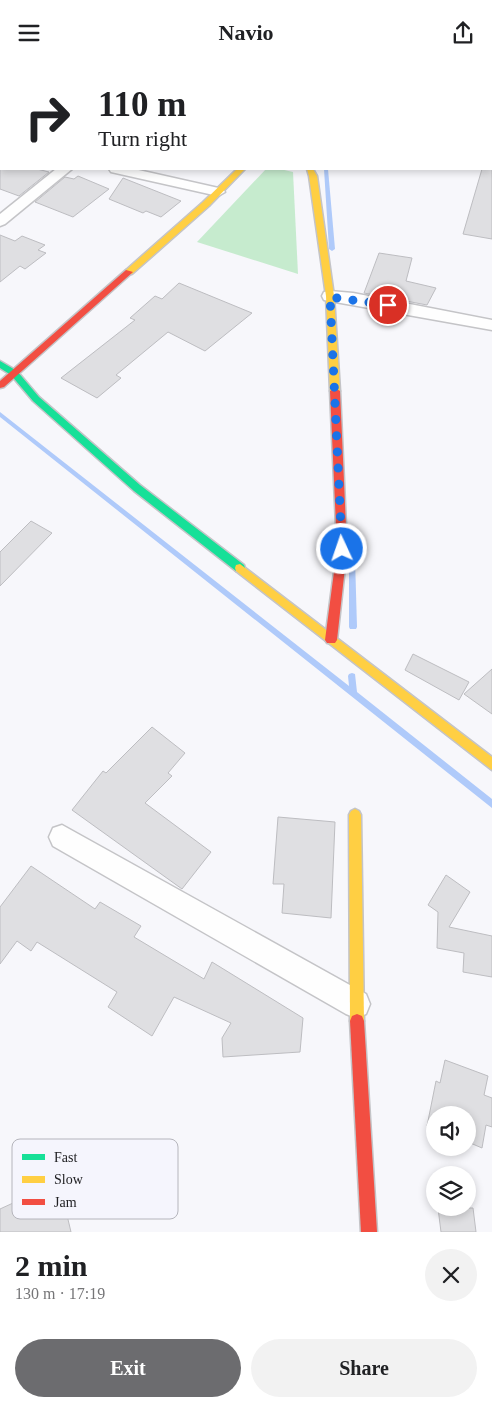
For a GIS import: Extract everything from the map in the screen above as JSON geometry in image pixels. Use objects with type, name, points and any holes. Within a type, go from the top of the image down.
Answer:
[{"type":"street","points":[[0,221],[64,170]]},
{"type":"street","points":[[120,170],[218,192]]},
{"type":"street","points":[[1,385],[218,192],[240,170]]},
{"type":"street","points":[[310,170],[313,176],[330,297],[342,549],[331,640]]},
{"type":"street","points":[[330,297],[353,298],[492,325]]},
{"type":"street","points":[[0,364],[14,373],[36,399],[136,488],[492,764]]},
{"type":"street","points":[[355,815],[356,1004],[369,1232]]},
{"type":"street","points":[[62,837],[356,1004]]},
{"type":"green space","points":[[265,170],[293,172],[298,274],[197,242]]},
{"type":"building","points":[[0,170],[41,170],[49,172],[19,196],[0,189]]},
{"type":"building","points":[[482,170],[492,170],[492,239],[463,234]]},
{"type":"building","points":[[78,176],[109,189],[73,217],[35,202],[65,177],[74,179]]},
{"type":"building","points":[[123,178],[181,201],[161,217],[146,211],[143,213],[109,199]]},
{"type":"building","points":[[0,235],[15,241],[22,236],[45,245],[38,250],[46,253],[25,269],[20,266],[0,282]]},
{"type":"building","points":[[379,253],[412,258],[406,281],[436,288],[427,305],[364,293]]},
{"type":"building","points":[[179,283],[252,313],[205,351],[168,332],[116,375],[121,378],[97,398],[61,378],[135,320],[130,318],[155,296],[162,299]]},
{"type":"building","points":[[31,521],[52,533],[0,586],[0,552]]},
{"type":"building","points":[[413,654],[469,682],[459,700],[405,670]]},
{"type":"building","points":[[492,669],[492,714],[464,694]]},
{"type":"building","points":[[152,727],[185,753],[168,773],[172,776],[145,803],[211,852],[182,889],[72,810],[103,771],[106,773]]},
{"type":"building","points":[[278,817],[335,822],[331,918],[282,913],[284,884],[273,884]]},
{"type":"building","points":[[31,866],[95,909],[100,902],[141,926],[134,937],[204,979],[212,962],[303,1018],[300,1052],[223,1057],[222,1038],[231,1023],[174,997],[152,1036],[108,1007],[117,992],[37,942],[31,951],[17,941],[0,964],[0,907]]},
{"type":"building","points":[[446,875],[470,892],[449,927],[492,936],[492,977],[463,972],[464,953],[437,948],[438,912],[428,905]]},
{"type":"building","points":[[445,1060],[488,1076],[484,1095],[492,1098],[492,1127],[486,1125],[482,1148],[476,1145],[476,1106],[431,1106],[436,1081],[440,1083]]},
{"type":"building","points":[[12,1204],[12,1219],[68,1219],[71,1232],[0,1232],[0,1209]]},
{"type":"building","points":[[439,1216],[474,1216],[476,1232],[441,1232]]},
{"type":"waterway","points":[[326,170],[332,249]]},
{"type":"waterway","points":[[0,414],[353,694]]},
{"type":"waterway","points":[[352,558],[353,627]]},
{"type":"waterway","points":[[352,676],[353,694]]},
{"type":"waterway","points":[[353,694],[492,804]]},
{"type":"traffic: fast","points":[[0,364],[14,373],[36,399],[137,488],[240,568]]},
{"type":"traffic: slow","points":[[129,272],[206,204],[240,170]]},
{"type":"traffic: slow","points":[[310,170],[313,176],[330,296],[335,391]]},
{"type":"traffic: slow","points":[[240,568],[492,764]]},
{"type":"traffic: slow","points":[[355,815],[357,1021]]},
{"type":"traffic: jam","points":[[1,385],[129,272]]},
{"type":"traffic: jam","points":[[331,640],[342,549],[335,391]]},
{"type":"traffic: jam","points":[[357,1021],[369,1232]]},
{"type":"route","points":[[342,549],[330,297],[353,298],[388,305]]}]
